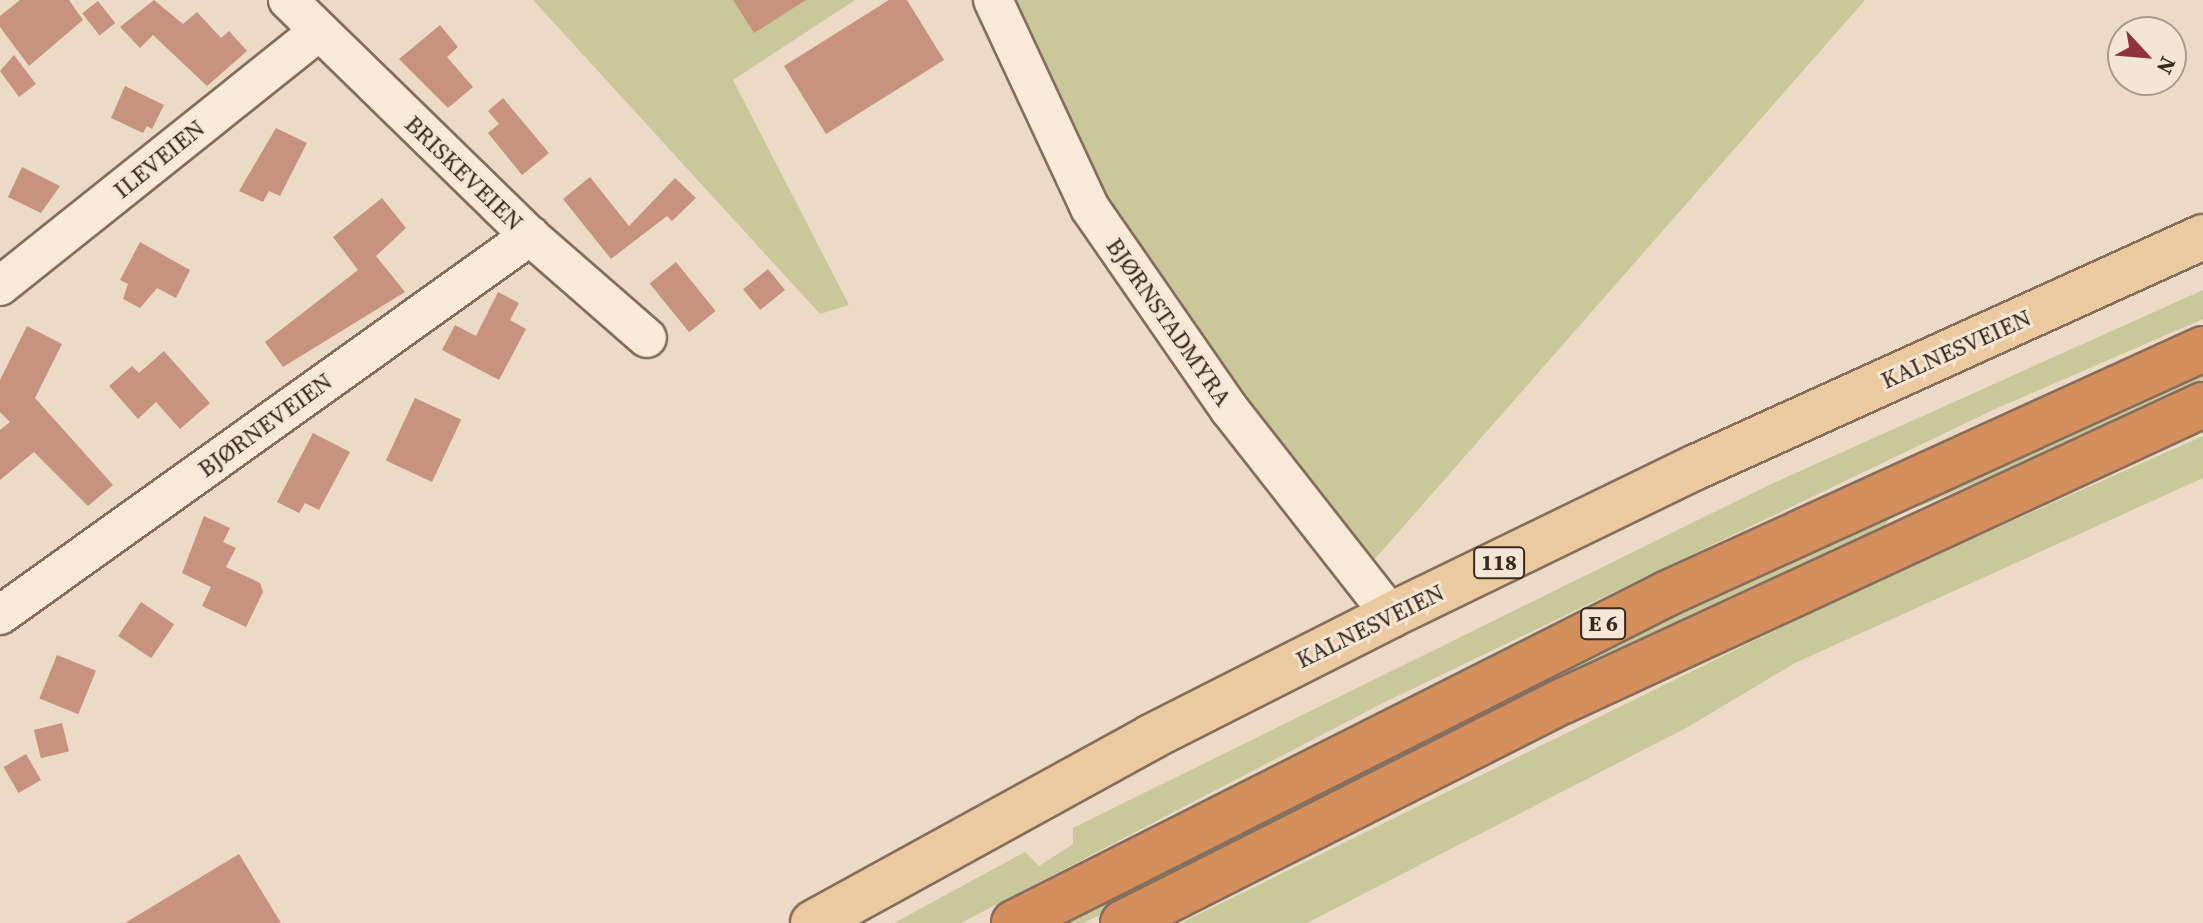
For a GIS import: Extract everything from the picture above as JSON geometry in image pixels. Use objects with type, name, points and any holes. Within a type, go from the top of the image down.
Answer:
[{"type":"highway","name":"E 6","points":[[1014,923],[1639,607],[2203,349]]},
{"type":"highway","name":"E 6","points":[[1123,923],[1563,701],[2203,405]]},
{"type":"main road","name":"KALNESVEIEN","points":[[813,923],[1151,737],[1391,615],[1711,461],[2203,237]]},
{"type":"street","name":"BRISKEVEIEN","points":[[288,0],[317,33],[530,236],[647,338]]},
{"type":"street","name":"BJØRNSTADMYRA","points":[[993,0],[1090,208],[1230,410],[1391,615]]},
{"type":"street","name":"ILEVEIEN","points":[[0,286],[317,33]]},
{"type":"street","name":"BJØRNEVEIEN","points":[[0,615],[530,236]]},
{"type":"green space","points":[[533,0],[855,0],[733,80],[849,305],[820,314]]},
{"type":"green space","points":[[1004,0],[1865,0],[1360,576],[1170,327]]},
{"type":"green space","points":[[2203,290],[2203,319],[1995,409],[1381,704],[961,923],[894,923],[1025,852],[1039,866],[1073,844],[1073,828],[1769,485]]},
{"type":"green space","points":[[2203,371],[2203,384],[1919,507],[1930,493]]},
{"type":"green space","points":[[2203,436],[2203,478],[1795,663],[1686,728],[1307,923],[1181,923],[1859,589]]},
{"type":"green space","points":[[1891,516],[1882,530],[1638,644],[1084,923],[1056,923],[1631,632]]},
{"type":"building","points":[[20,0],[69,0],[83,20],[29,66],[0,27],[0,16]]},
{"type":"building","points":[[154,0],[183,24],[197,12],[221,38],[229,31],[247,51],[207,86],[153,35],[140,48],[120,27]]},
{"type":"building","points":[[733,0],[806,0],[754,33]]},
{"type":"building","points":[[889,0],[907,0],[944,60],[826,134],[784,66]]},
{"type":"building","points":[[98,1],[115,23],[99,35],[82,13]]},
{"type":"building","points":[[440,25],[458,47],[447,57],[473,87],[448,108],[399,59]]},
{"type":"building","points":[[14,55],[36,84],[19,97],[0,71]]},
{"type":"building","points":[[125,86],[164,105],[152,129],[147,126],[143,133],[111,118]]},
{"type":"building","points":[[503,98],[549,153],[522,175],[488,133],[499,124],[488,111]]},
{"type":"building","points":[[276,128],[307,143],[280,196],[269,191],[263,202],[239,191]]},
{"type":"building","points":[[22,167],[60,186],[41,213],[8,197]]},
{"type":"building","points":[[590,177],[629,226],[675,178],[696,198],[672,221],[667,216],[611,259],[563,199]]},
{"type":"building","points":[[382,198],[406,228],[376,256],[405,292],[283,367],[265,342],[358,270],[333,237]]},
{"type":"building","points":[[140,242],[190,270],[176,298],[157,288],[140,308],[123,299],[128,284],[120,280]]},
{"type":"building","points":[[676,262],[716,311],[689,332],[650,283]]},
{"type":"building","points":[[768,269],[785,290],[760,310],[743,289]]},
{"type":"building","points":[[498,292],[519,303],[510,320],[526,329],[499,380],[442,350],[455,325],[476,336]]},
{"type":"building","points":[[27,326],[62,344],[35,398],[113,485],[88,506],[34,452],[0,480],[0,430],[10,422],[0,412],[0,380]]},
{"type":"building","points":[[164,351],[210,403],[180,429],[156,402],[138,419],[109,386],[132,366],[139,373]]},
{"type":"building","points":[[415,398],[461,420],[432,482],[386,461]]},
{"type":"building","points":[[313,433],[350,452],[319,510],[305,503],[299,513],[277,502]]},
{"type":"building","points":[[204,516],[230,528],[223,542],[236,548],[226,567],[260,583],[263,592],[246,627],[202,606],[211,587],[182,573]]},
{"type":"building","points":[[141,602],[174,624],[151,658],[118,636]]},
{"type":"building","points":[[57,655],[96,671],[78,714],[39,699]]},
{"type":"building","points":[[62,723],[69,751],[41,758],[34,730]]},
{"type":"building","points":[[26,754],[41,780],[18,793],[3,767]]},
{"type":"building","points":[[239,854],[281,923],[125,923]]}]
